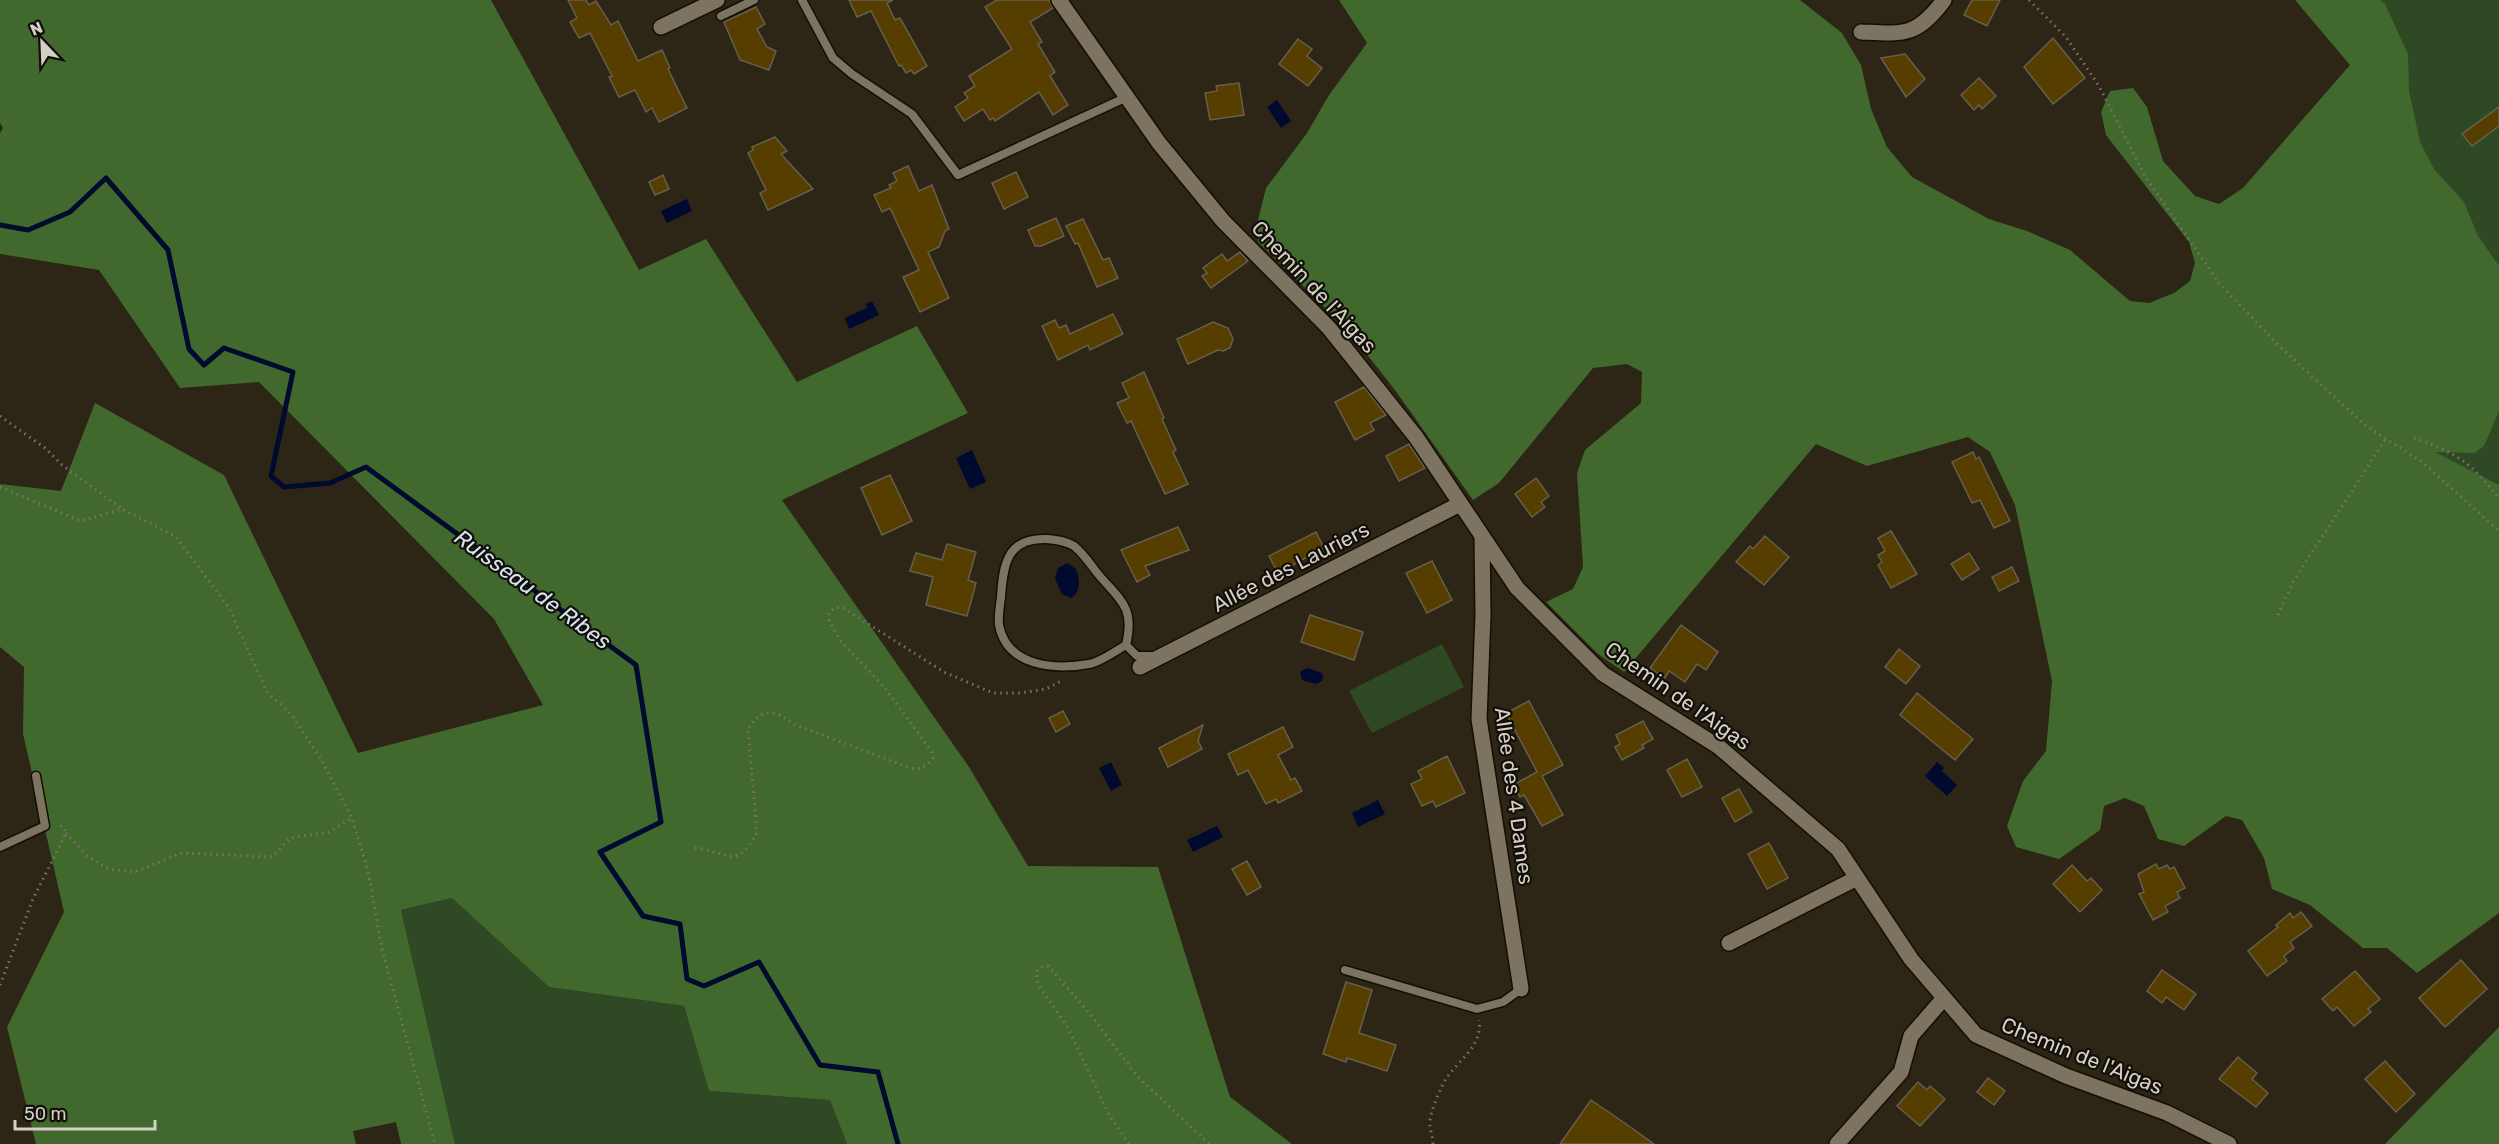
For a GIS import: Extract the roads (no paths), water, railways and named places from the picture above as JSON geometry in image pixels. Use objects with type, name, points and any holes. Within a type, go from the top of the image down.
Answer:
[{"type":"street","points":[[662,27],[717,0]]},
{"type":"street","name":"Chemin de l'Aigas","points":[[1059,0],[1159,143],[1223,221],[1329,328],[1416,437],[1517,588],[1603,674],[1719,747],[1838,849],[1911,959],[1976,1035],[2066,1076],[2167,1113],[2229,1144]]},
{"type":"street","points":[[1861,32],[1902,34],[1923,24],[1944,0]]},
{"type":"street","name":"Allée des Lauriers","points":[[1140,667],[1461,504]]},
{"type":"street","name":"Allée des 4 Dames","points":[[1482,536],[1483,615],[1479,719],[1521,989]]},
{"type":"street","points":[[1729,943],[1857,878]]},
{"type":"street","points":[[1837,1144],[1901,1072],[1911,1036],[1944,998]]},
{"type":"lane","points":[[721,16],[754,0]]},
{"type":"lane","points":[[802,0],[833,58],[852,74],[912,114],[958,175],[1127,97]]},
{"type":"lane","points":[[1042,539],[1060,540],[1075,547],[1127,608],[1130,627],[1126,645],[1091,664],[1039,665],[1022,658],[1008,645],[999,624],[1002,567],[1011,552],[1026,542],[1042,539]]},
{"type":"lane","points":[[1126,645],[1137,656],[1160,657]]},
{"type":"lane","points":[[0,846],[45,826],[36,776]]},
{"type":"lane","points":[[1345,970],[1477,1009],[1503,1002],[1521,989]]},
{"type":"water","points":[[1277,100],[1291,121],[1281,128],[1267,107]]},
{"type":"water","points":[[687,199],[692,211],[667,223],[661,211]]},
{"type":"water","points":[[872,301],[879,315],[849,329],[845,318],[867,308],[866,304]]},
{"type":"water","points":[[972,450],[986,482],[970,489],[956,458]]},
{"type":"water","points":[[1067,563],[1076,569],[1079,581],[1077,592],[1071,598],[1062,594],[1055,579],[1058,568]]},
{"type":"water","points":[[1307,668],[1320,672],[1323,676],[1322,681],[1316,684],[1302,680],[1300,672]]},
{"type":"water","points":[[1111,762],[1122,785],[1111,791],[1099,768]]},
{"type":"water","points":[[1937,762],[1944,768],[1942,771],[1957,785],[1947,796],[1925,776]]},
{"type":"water","points":[[1378,800],[1385,814],[1358,827],[1352,813]]},
{"type":"water","points":[[1217,826],[1223,837],[1193,852],[1187,840]]},
{"type":"waterway","name":"Ruisseau de Ribes","points":[[0,225],[28,230],[70,212],[106,178],[168,250],[189,349],[204,365],[224,348],[293,372],[271,476],[284,487],[330,483],[366,467],[636,665],[661,822],[600,852],[643,916],[680,924],[687,979],[704,986],[759,962],[820,1065],[878,1072],[898,1144]]}]
